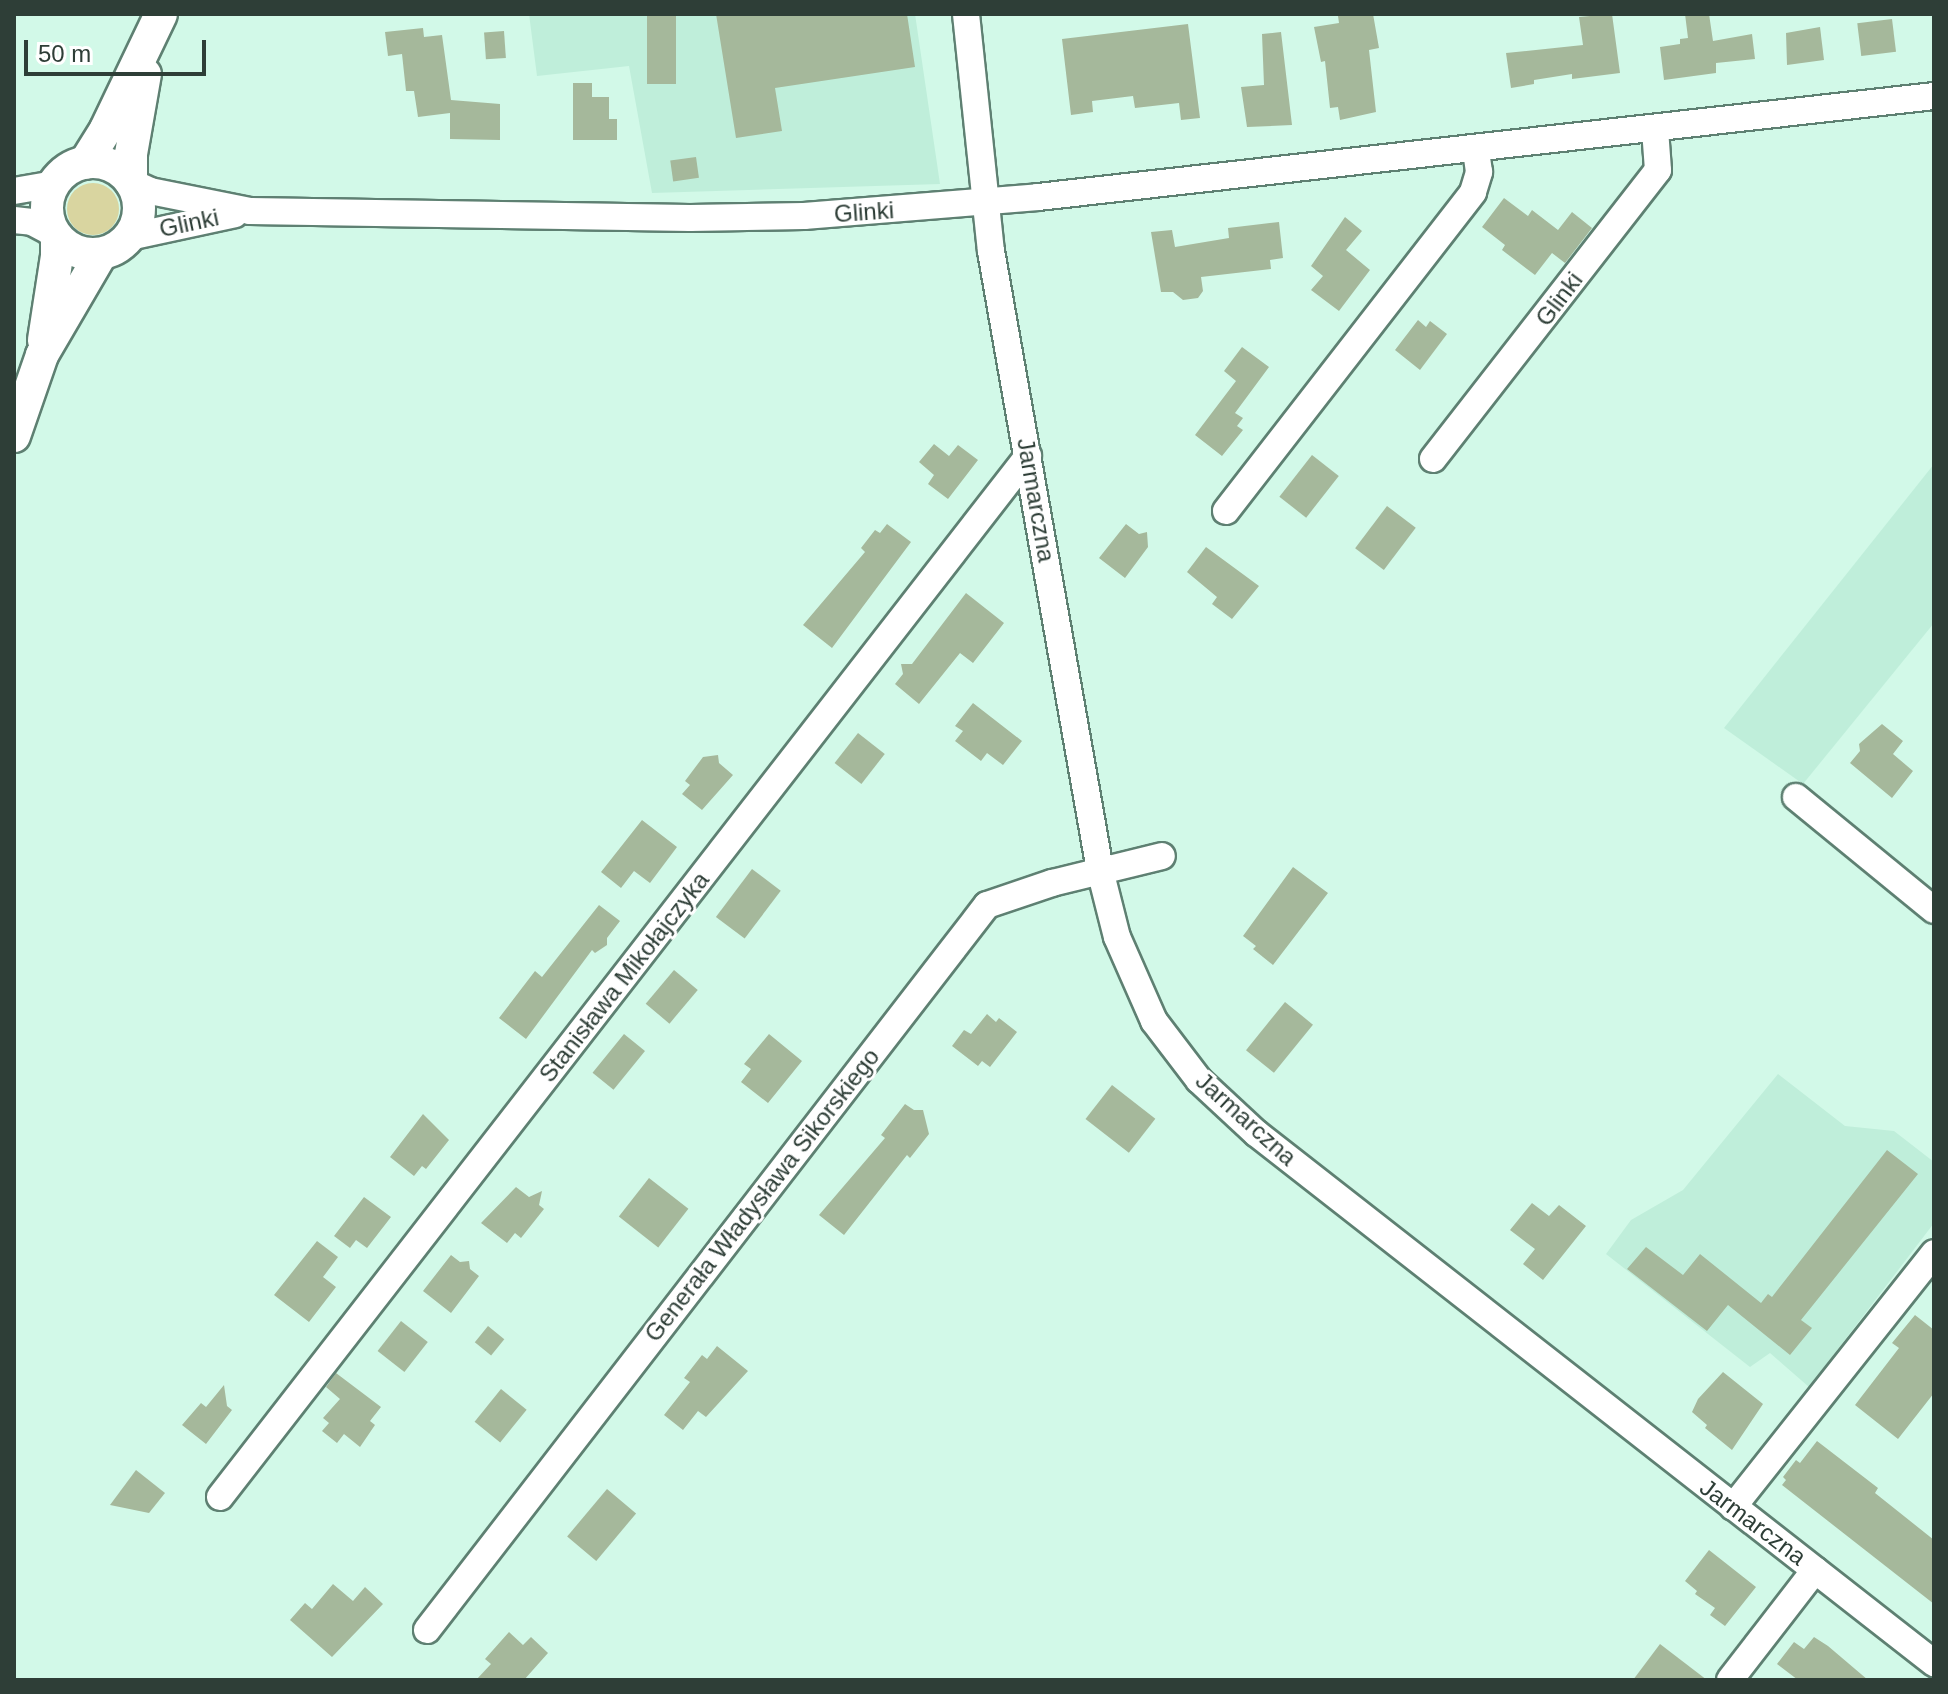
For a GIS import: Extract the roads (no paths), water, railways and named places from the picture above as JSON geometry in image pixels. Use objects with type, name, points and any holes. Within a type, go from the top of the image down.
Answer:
[{"type":"main road","points":[[85,163],[156,27]]},
{"type":"main road","points":[[55,235],[77,252],[101,254],[121,245],[129,237],[139,210],[131,182],[131,154],[156,27]]},
{"type":"main road","points":[[14,436],[42,355],[57,256],[47,208],[54,184],[62,174],[85,163],[111,166],[131,182]]},
{"type":"main road","points":[[42,355],[101,254]]},
{"type":"street","name":"Jarmarczna","points":[[966,14],[984,203],[1100,870],[1117,937],[1154,1021],[1199,1080],[1231,1112],[1934,1663]]},
{"type":"street","name":"Glinki","points":[[131,182],[150,191],[250,211],[690,218],[804,216],[984,203],[1934,96]]},
{"type":"street","name":"Glinki","points":[[1433,459],[1658,170],[1655,129]]},
{"type":"street","points":[[1226,511],[1473,192],[1479,172],[1476,150]]},
{"type":"street","points":[[14,191],[54,184]]},
{"type":"street","name":"Glinki","points":[[129,237],[172,225],[250,211]]},
{"type":"street","points":[[14,220],[32,222],[55,235]]},
{"type":"street","name":"Stanisława Mikołajczyka","points":[[220,1497],[1028,456]]},
{"type":"street","points":[[1796,797],[1934,910]]},
{"type":"street","name":"Generała Władysława Sikorskiego","points":[[427,1630],[987,905],[1100,870],[1162,856]]},
{"type":"street","points":[[1733,1507],[1934,1253]]},
{"type":"street","points":[[1730,1680],[1815,1570]]}]
